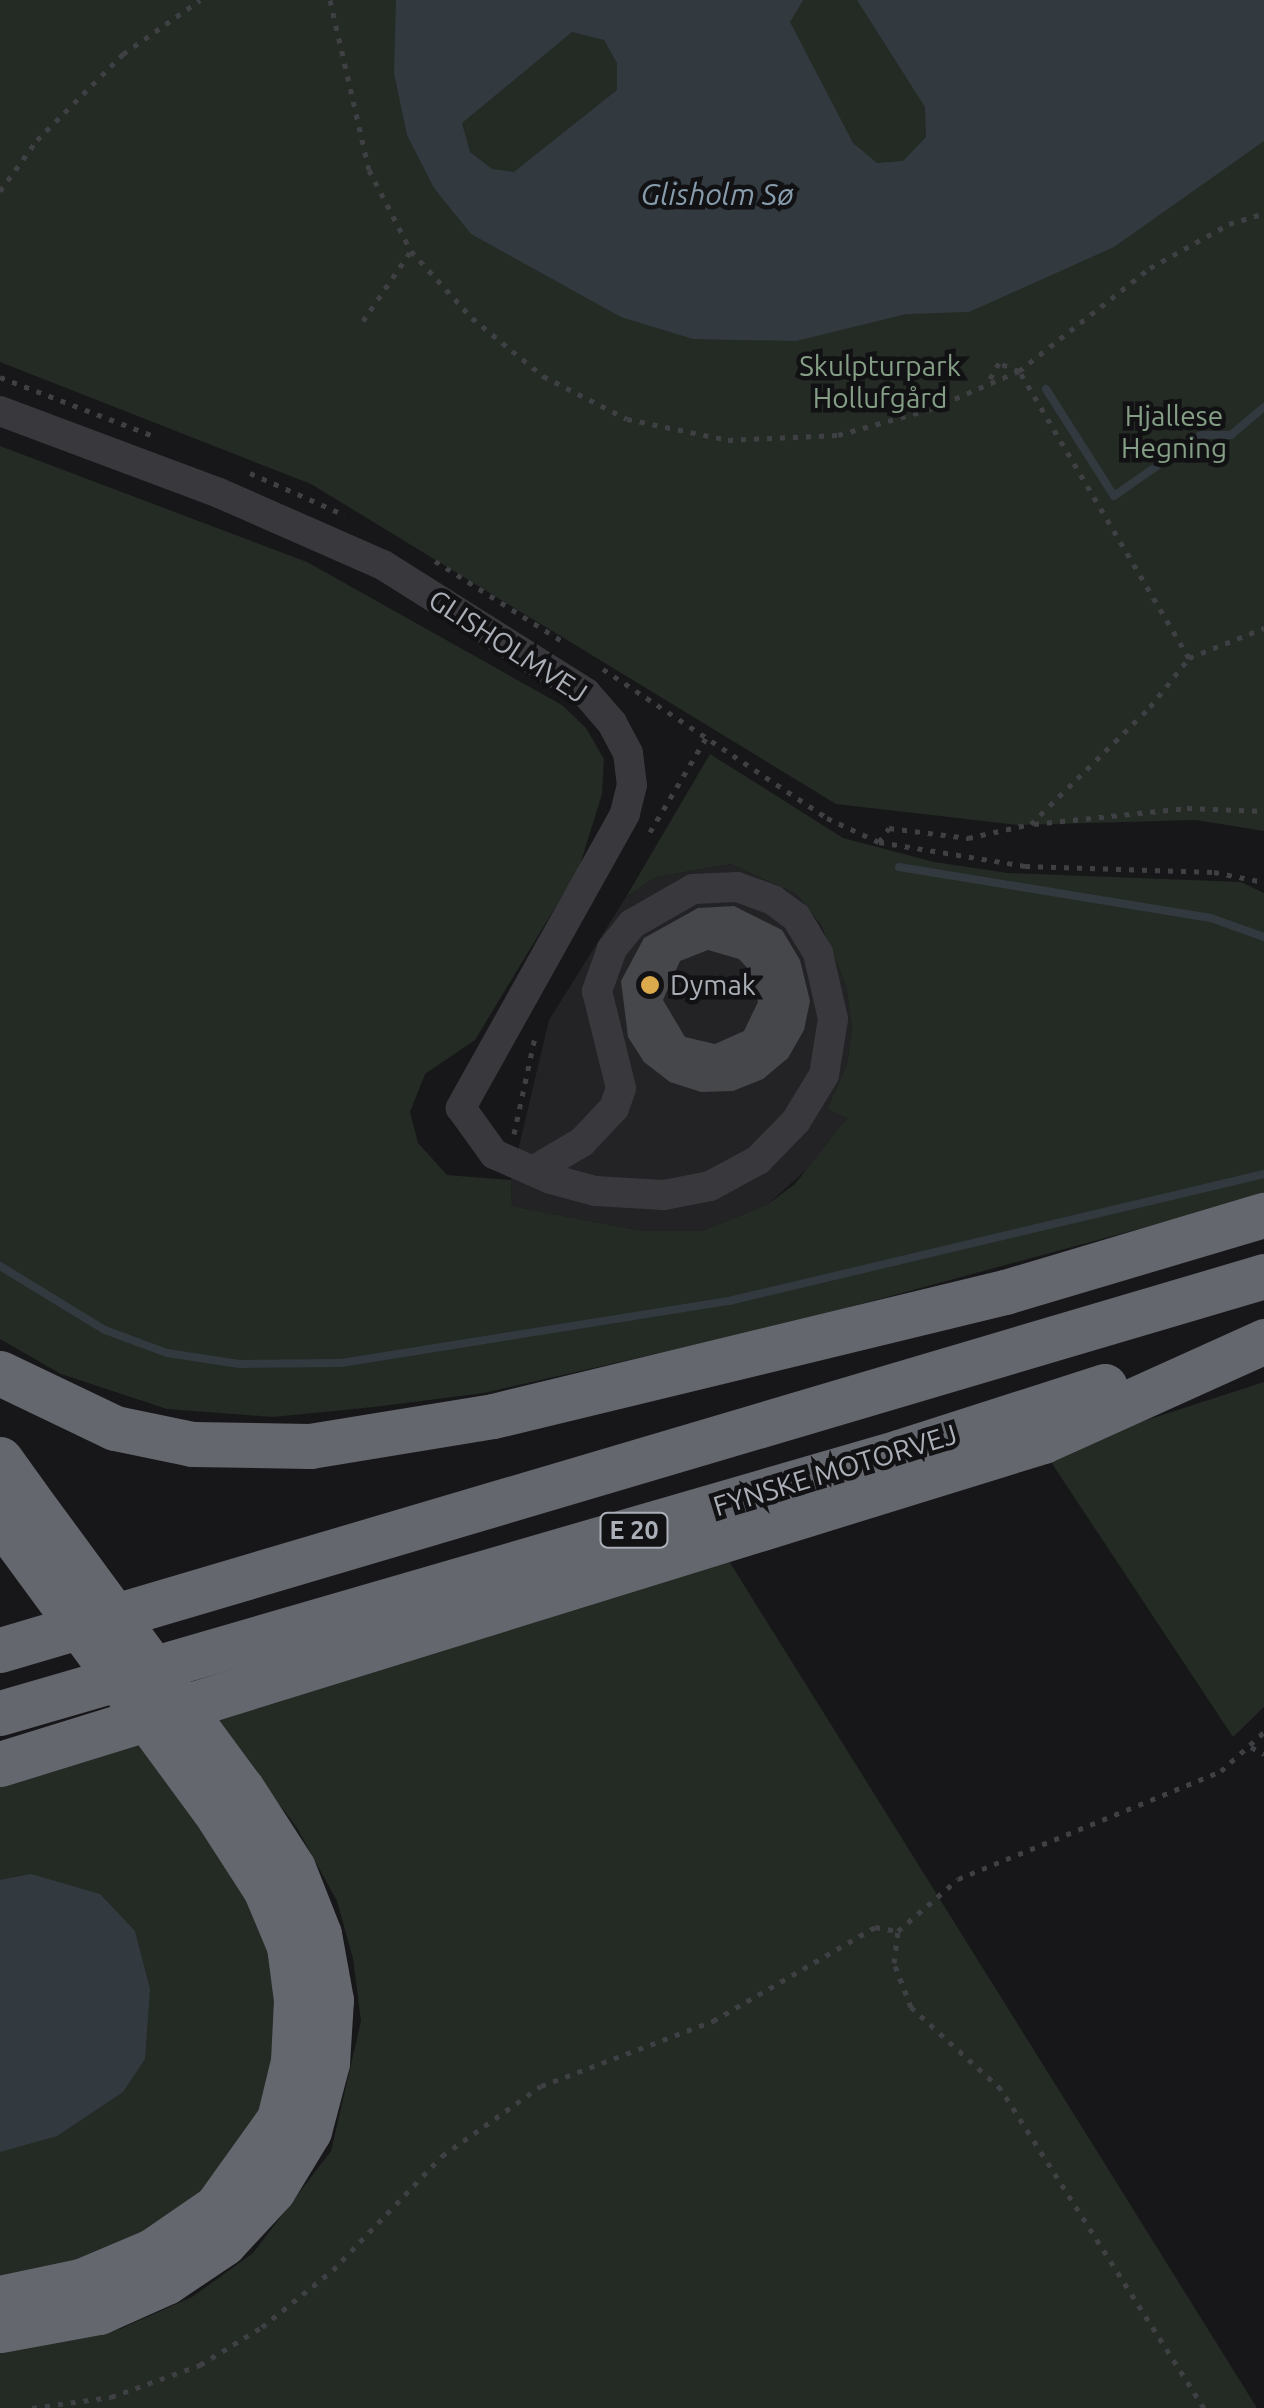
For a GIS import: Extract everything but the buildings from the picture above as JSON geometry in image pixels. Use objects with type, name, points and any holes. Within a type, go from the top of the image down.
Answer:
[{"type":"highway","points":[[0,1373],[115,1428],[192,1444],[310,1446],[494,1416],[1005,1292],[1264,1215]]},
{"type":"highway","name":"E 20","points":[[0,1650],[1264,1276]]},
{"type":"highway","points":[[0,1764],[1043,1442],[1264,1338]]},
{"type":"highway","name":"FYNSKE MOTORVEJ","points":[[0,1714],[899,1452],[1264,1338]]},
{"type":"highway","points":[[0,1460],[14,1509],[228,1800],[294,1868],[319,1934],[331,2000],[327,2063],[309,2131],[274,2190],[224,2243],[166,2282],[99,2312],[0,2330]]},
{"type":"highway","points":[[0,2298],[82,2281],[152,2251],[216,2207],[279,2119],[294,2031],[289,1946],[228,1800]]},
{"type":"street","name":"GLISHOLMVEJ","points":[[0,411],[219,493],[382,565],[586,693],[612,723],[628,753],[632,785],[625,814],[461,1108],[494,1154],[533,1172]]},
{"type":"street","points":[[737,887],[773,900],[796,917],[818,953],[833,1019],[824,1075],[796,1121],[758,1160],[710,1186],[664,1195],[595,1191],[533,1172],[582,1142],[614,1108],[622,1088],[596,991],[612,949],[632,924],[693,889],[737,887]]},
{"type":"path","points":[[0,191],[37,140],[124,54],[200,0]]},
{"type":"path","points":[[330,0],[369,170],[411,251],[472,318],[542,376],[627,419],[728,440],[838,435],[932,409],[1019,371],[1150,268],[1229,224],[1264,213]]},
{"type":"path","points":[[362,321],[411,251]]},
{"type":"path","points":[[987,385],[999,363],[1019,371],[1189,658]]},
{"type":"path","points":[[1032,824],[1150,707],[1189,658],[1264,628]]},
{"type":"path","points":[[740,759],[826,818],[879,842],[1025,866],[1156,868],[1264,882]]},
{"type":"path","points":[[879,842],[888,828],[968,838],[1032,824],[1187,808],[1264,812]]},
{"type":"path","points":[[1204,2408],[1001,2089],[911,2008],[896,1974],[898,1931],[958,1879],[1221,1771],[1264,1732]]},
{"type":"path","points":[[1251,1747],[1264,1754]]},
{"type":"path","points":[[32,2408],[111,2396],[200,2365],[262,2328],[333,2270],[442,2156],[527,2095],[713,2021],[875,1927],[898,1931]]},
{"type":"shaded area","points":[[731,864],[796,894],[820,925],[846,986],[852,1027],[847,1064],[827,1109],[847,1117],[826,1152],[768,1204],[702,1231],[642,1231],[512,1206],[511,1180],[549,1020],[626,897],[656,877]]},
{"type":"green space","name":"Skulpturpark Hollufgård","points":[[0,0],[1264,0],[1264,831],[1196,820],[1018,825],[836,804],[311,484],[0,362]]},
{"type":"green space","points":[[0,446],[307,562],[562,705],[586,728],[604,759],[602,794],[579,868],[475,1040],[425,1074],[410,1112],[418,1143],[447,1175],[511,1180],[512,1206],[642,1231],[702,1231],[768,1204],[795,1184],[847,1118],[827,1109],[847,1064],[852,1027],[846,986],[821,925],[796,894],[731,864],[656,877],[626,897],[710,754],[843,838],[934,862],[1008,873],[1241,882],[1264,893],[1264,1195],[795,1322],[484,1393],[374,1407],[273,1417],[167,1409],[61,1374],[0,1339]]},
{"type":"green space","points":[[1264,1382],[1264,1707],[1233,1737],[1045,1453]]},
{"type":"green space","points":[[729,1561],[1257,2408],[0,2408],[0,2351],[120,2329],[192,2297],[253,2253],[331,2151],[361,2021],[353,1959],[337,1901],[297,1828],[215,1719]]},
{"type":"green space","points":[[144,1742],[266,1920],[282,2054],[250,2143],[178,2216],[88,2261],[0,2278],[0,1785]]},
{"type":"water","name":"Glisholm Sø","points":[[396,0],[803,0],[790,22],[853,143],[877,163],[903,161],[926,137],[925,107],[857,0],[1264,0],[1264,141],[1114,247],[969,312],[906,314],[796,341],[693,339],[621,317],[471,234],[434,188],[407,135],[394,73]],"holes":[[[572,32],[604,40],[617,63],[617,90],[514,172],[492,169],[470,152],[462,123]]]},
{"type":"water","points":[[31,1874],[100,1894],[135,1931],[150,1989],[145,2059],[123,2092],[57,2136],[0,2152],[0,1880]]},
{"type":"waterway","points":[[1046,389],[1114,496],[1201,435],[1231,435],[1264,407]]},
{"type":"waterway","points":[[899,867],[1211,918],[1264,937]]},
{"type":"waterway","points":[[0,1266],[105,1330],[167,1353],[239,1364],[341,1363],[729,1301],[1264,1174]]},
{"type":"place","name":"Dymak","points":[[650,985]]},
{"type":"park label","name":"Hjallese Hegning","points":[[1174,432]]}]
